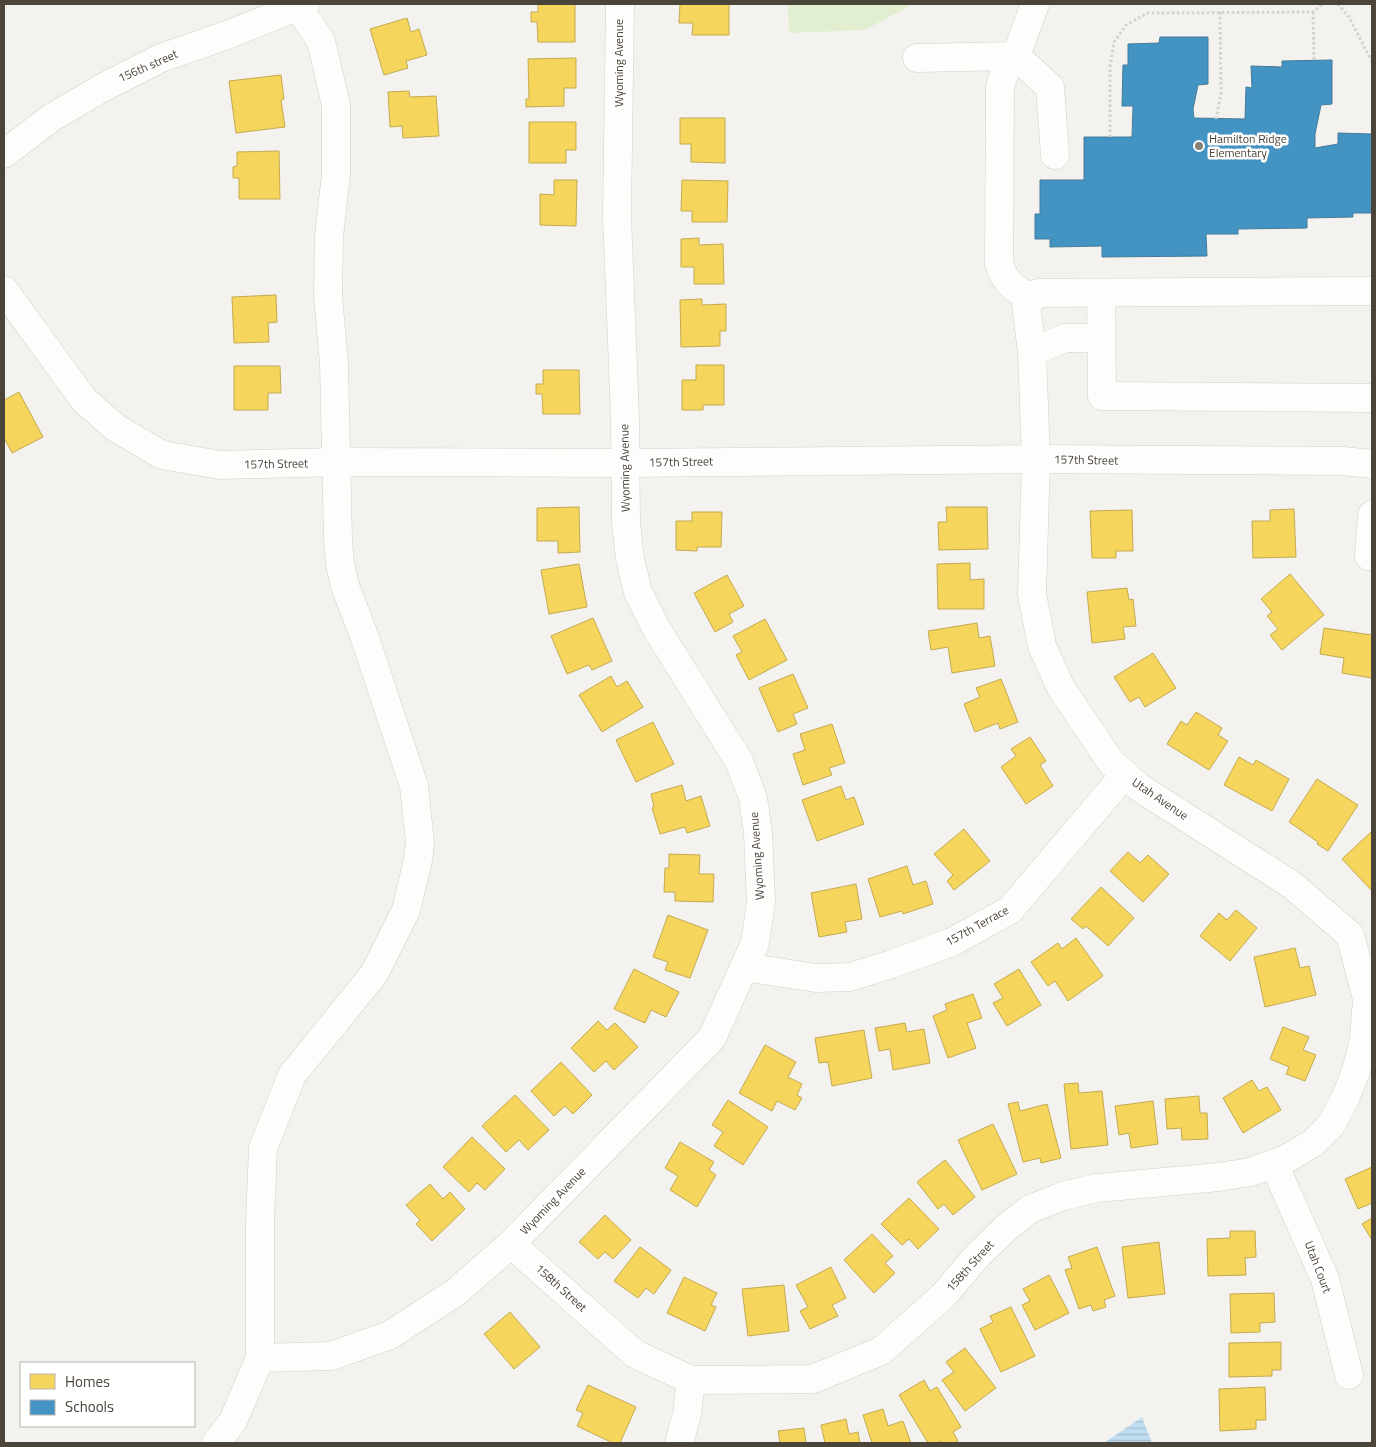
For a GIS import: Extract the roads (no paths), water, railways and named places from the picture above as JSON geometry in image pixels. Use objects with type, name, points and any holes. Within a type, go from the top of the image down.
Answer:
[{"type":"street","name":"Wyoming Avenue","points":[[260,1358],[331,1356],[390,1335],[456,1292],[512,1244],[712,1038],[755,944],[761,902],[758,833],[753,798],[740,761],[656,628],[638,592],[630,558],[626,523],[626,463],[617,215],[620,4]]},
{"type":"street","points":[[1035,4],[1016,56],[1006,68],[1000,88],[999,263],[1008,284],[1032,298],[1038,292],[1372,291]]},
{"type":"street","points":[[216,1443],[233,1421],[260,1358],[262,1148],[292,1075],[374,974],[406,910],[415,878],[420,843],[411,777],[365,638],[345,586],[340,564],[334,364],[328,296],[329,236],[336,174],[336,105],[321,41],[302,6]]},
{"type":"street","name":"156th street","points":[[4,154],[51,118],[144,66],[302,6]]},
{"type":"street","points":[[917,58],[1016,56],[1050,86],[1055,154]]},
{"type":"street","name":"157th Street","points":[[4,290],[84,400],[116,428],[162,455],[220,465],[336,462],[626,463],[1036,459],[1343,462],[1372,464]]},
{"type":"street","points":[[1101,292],[1102,396],[1372,398]]},
{"type":"street","name":"Utah Avenue","points":[[1032,298],[1026,304],[1032,352],[1036,459],[1032,594],[1042,646],[1061,688],[1111,762],[1140,788],[1292,885],[1350,935],[1370,993]]},
{"type":"street","points":[[1032,352],[1065,338],[1101,338]]},
{"type":"street","points":[[1369,556],[1372,515]]},
{"type":"street","name":"157th Terrace","points":[[744,967],[816,978],[850,977],[952,942],[1010,910],[1125,774]]},
{"type":"street","name":"158th Street","points":[[512,1244],[635,1354],[690,1380],[814,1379],[881,1351],[943,1296],[978,1255],[1007,1227],[1030,1210],[1063,1196],[1097,1188],[1227,1176],[1250,1172],[1286,1159],[1313,1143],[1331,1125],[1345,1099],[1356,1071],[1364,1039],[1370,993]]},
{"type":"street","name":"Utah Court","points":[[1274,1164],[1325,1279],[1349,1375]]},
{"type":"street","points":[[679,1443],[687,1414],[690,1380]]},
{"type":"water","points":[[1142,1417],[1152,1443],[1104,1443]]},
{"type":"place","name":"Hamilton Ridge Elementary","points":[[1199,146]]}]
